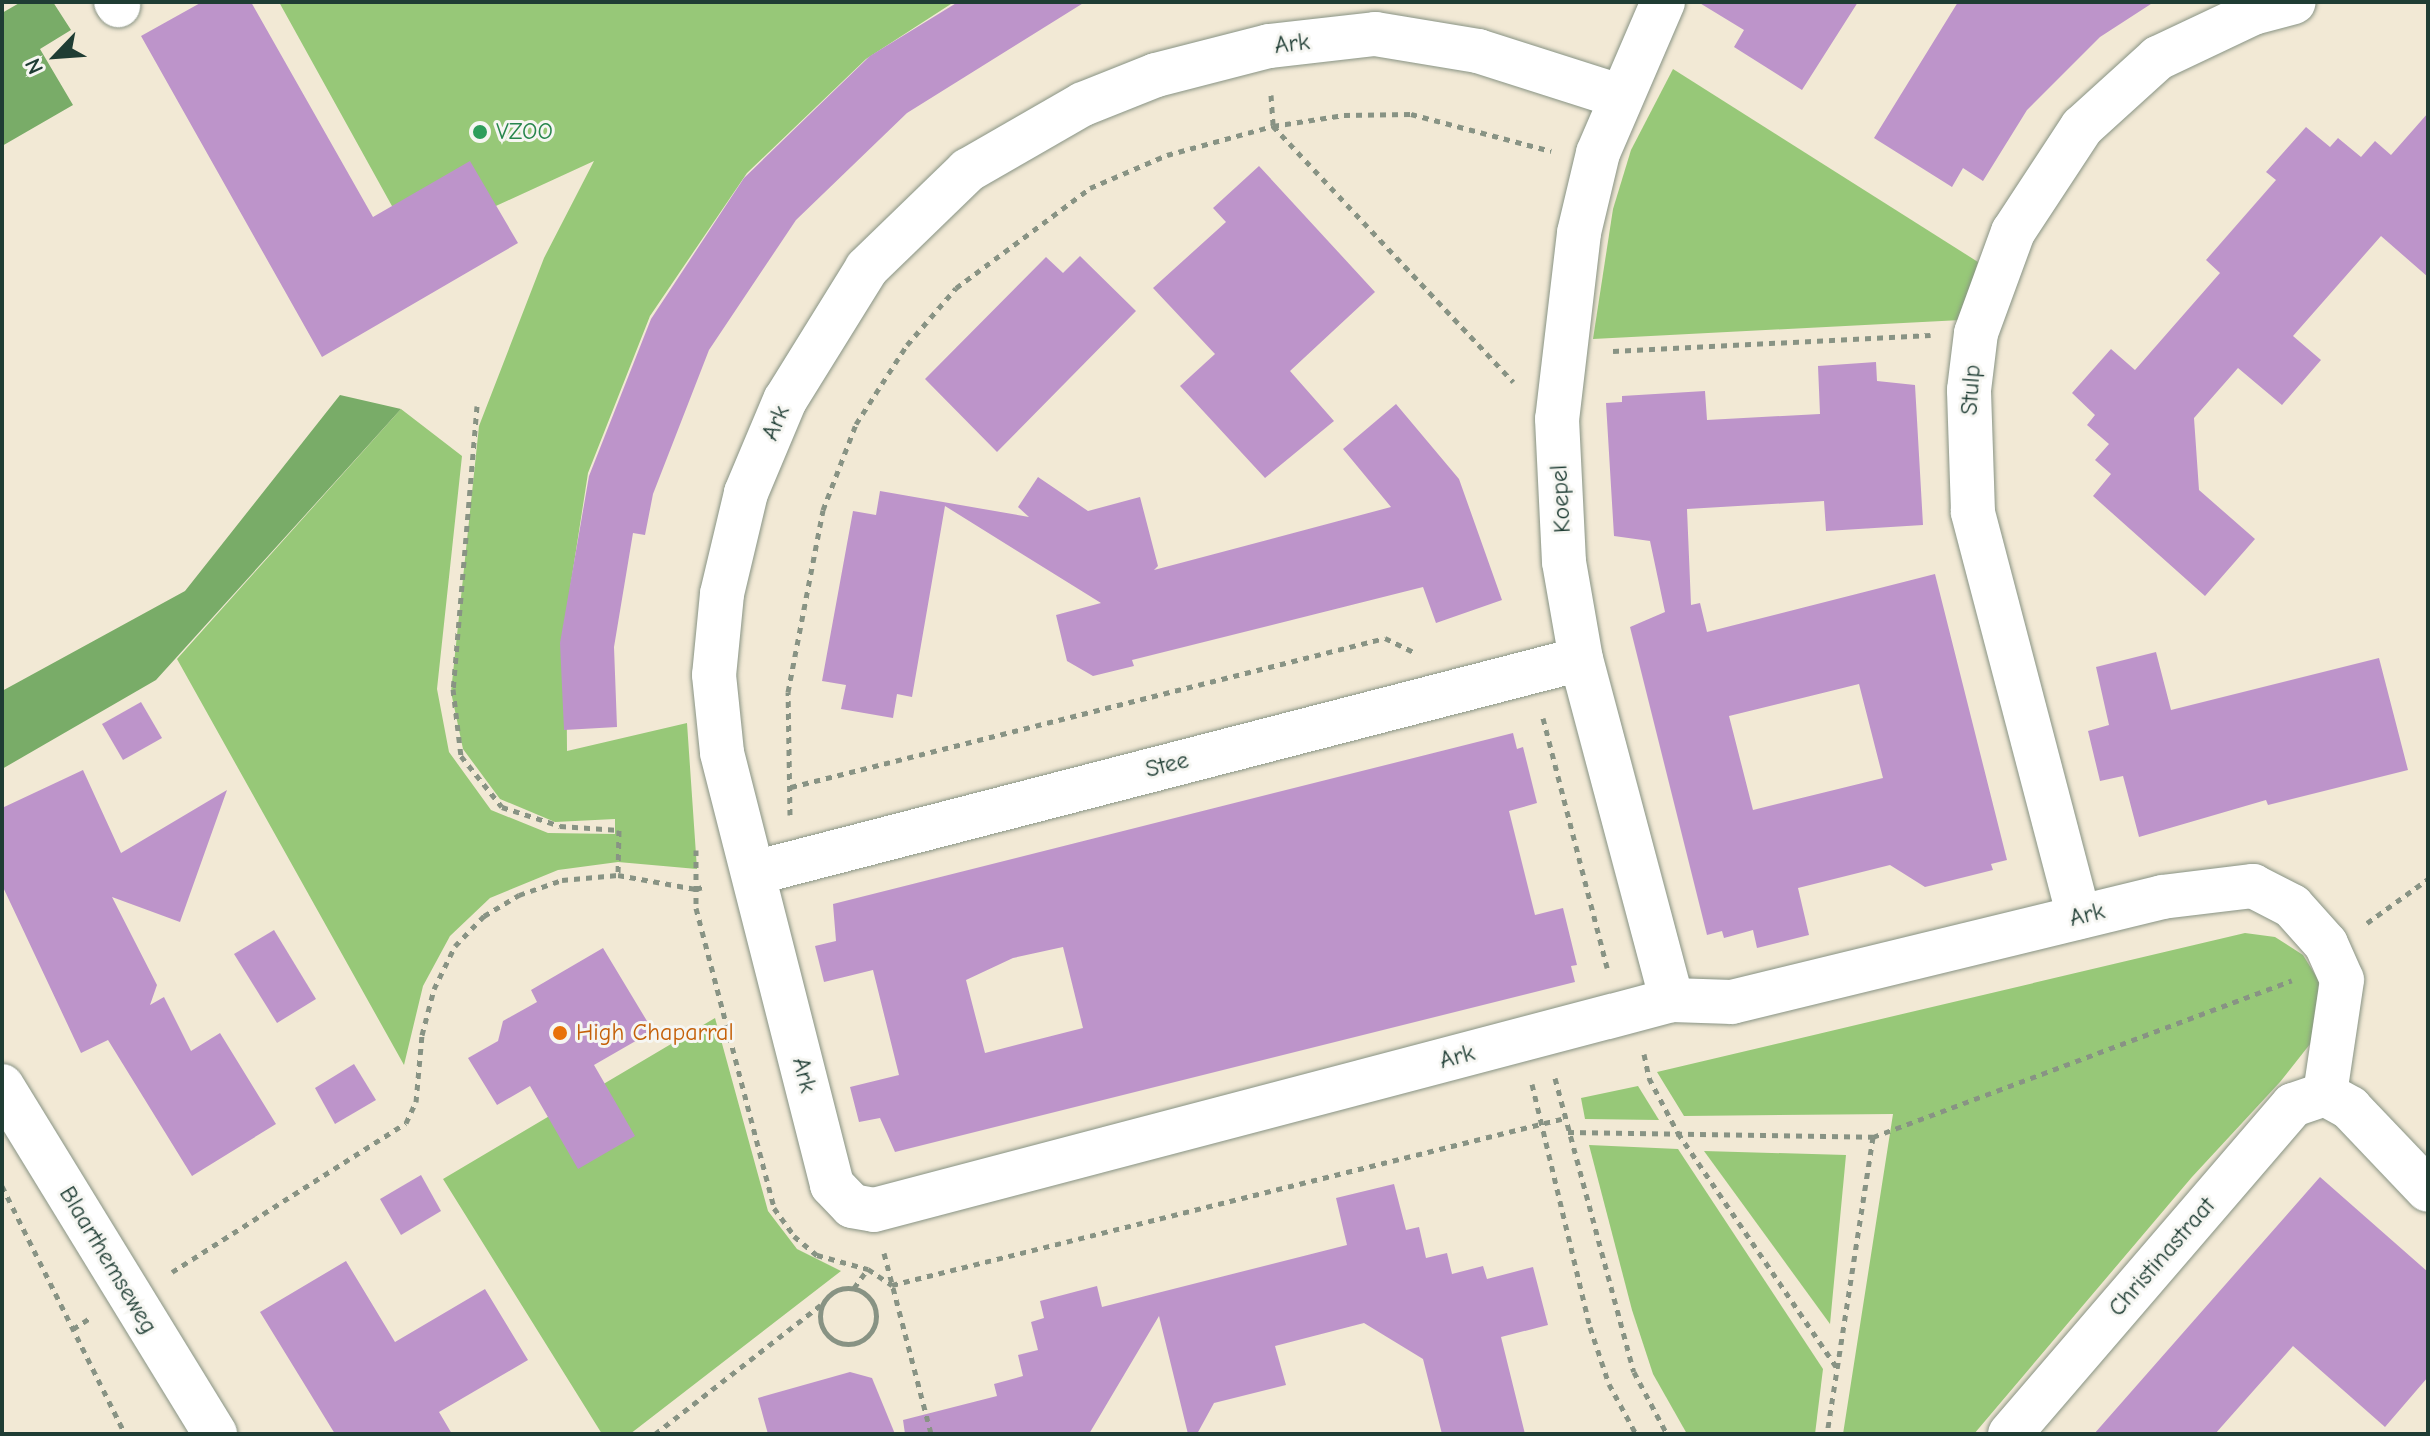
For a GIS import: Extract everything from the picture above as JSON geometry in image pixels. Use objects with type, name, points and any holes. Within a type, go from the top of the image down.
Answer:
[{"type":"street","name":"Koepel","points":[[1653,1005],[1581,659],[1564,562],[1557,419],[1562,354],[1579,233],[1598,153],[1619,96],[1663,2]]},
{"type":"street","name":"Stulp","points":[[2079,917],[1973,512],[1969,390],[1976,333],[2013,232],[2082,127],[2158,58],[2253,13],[2294,2]]},
{"type":"street","name":"Ark","points":[[1619,96],[1478,51],[1375,34],[1269,46],[1156,75],[1083,104],[968,170],[867,268],[785,400],[746,493],[722,594],[714,675],[722,753],[771,868],[832,1185],[852,1206],[874,1210],[1653,1005],[1732,1002],[2162,897],[2253,886],[2292,906],[2331,954]]},
{"type":"street","name":"Stee","points":[[771,868],[1581,659]]},
{"type":"street","points":[[2331,954],[2342,980],[2325,1094],[2350,1108],[2428,1190]]},
{"type":"street","name":"Blaarthemseweg","points":[[2,1086],[215,1434]]},
{"type":"street","name":"Christinastraat","points":[[2010,1434],[2293,1105],[2325,1094]]},
{"type":"path","points":[[1269,46],[1273,126],[1523,393]]},
{"type":"path","points":[[128,1294],[406,1123],[416,1102],[422,1035],[434,989],[455,946],[484,916],[519,895],[562,880],[618,875],[696,889],[771,868],[791,787],[788,692],[823,510],[856,424],[907,345],[956,288],[1090,188],[1167,155],[1273,126],[1344,115],[1411,114],[1562,154]]},
{"type":"path","points":[[1562,354],[1976,333]]},
{"type":"path","points":[[477,406],[453,689],[461,756],[502,807],[560,826],[619,830],[618,875]]},
{"type":"path","points":[[791,787],[1385,638],[1416,653],[1431,649]]},
{"type":"path","points":[[696,841],[696,908],[774,1208],[794,1236],[817,1255],[868,1269],[892,1285],[1565,1118]]},
{"type":"path","points":[[1568,1132],[1873,1137],[2331,954],[2428,879]]},
{"type":"path","points":[[1653,1005],[1649,1078],[1678,1133],[1836,1366]]},
{"type":"path","points":[[1534,1036],[1565,1118],[1634,1372],[1667,1434]]},
{"type":"path","points":[[1534,1036],[1541,1125],[1590,1327],[1609,1384],[1636,1434]]},
{"type":"path","points":[[1827,1434],[1873,1137]]},
{"type":"path","points":[[2,1186],[125,1434]]},
{"type":"path","points":[[854,1288],[868,1269]]},
{"type":"path","points":[[655,1434],[821,1305],[834,1290],[854,1288],[871,1298],[877,1316],[872,1332],[858,1343],[840,1343],[826,1333],[821,1305]]},
{"type":"green space","points":[[21,2],[53,2],[71,30],[40,49],[73,105],[2,146],[2,13]]},
{"type":"green space","points":[[279,2],[954,2],[866,59],[747,173],[650,316],[588,473],[566,615],[567,751],[687,723],[697,869],[618,862],[558,870],[490,898],[450,936],[423,986],[404,1065],[177,659],[401,409],[462,456],[437,689],[449,752],[491,810],[548,833],[615,834],[615,819],[555,822],[500,799],[463,749],[451,692],[479,426],[544,258],[594,161],[413,244]]},
{"type":"green space","points":[[1673,69],[1978,262],[1961,320],[1593,339],[1613,209],[1631,150]]},
{"type":"green space","points":[[340,395],[401,409],[156,680],[2,769],[2,691],[185,591]]},
{"type":"green space","points":[[2245,933],[2275,937],[2303,955],[2319,981],[2314,1039],[2280,1082],[2192,1177],[1974,1434],[1843,1434],[1893,1114],[1684,1116],[1657,1072]]},
{"type":"green space","points":[[715,1018],[768,1211],[797,1249],[841,1271],[630,1434],[602,1434],[443,1179]]},
{"type":"green space","points":[[1638,1086],[1659,1120],[1585,1119],[1581,1098]]},
{"type":"green space","points":[[1589,1145],[1678,1149],[1823,1369],[1815,1434],[1687,1434],[1653,1374],[1632,1310]]},
{"type":"green space","points":[[1704,1151],[1846,1155],[1830,1324]]},
{"type":"building","points":[[202,2],[251,2],[373,217],[470,161],[518,243],[322,357],[141,36]]},
{"type":"building","points":[[958,2],[1085,2],[907,113],[796,220],[709,350],[653,494],[645,535],[633,533],[614,647],[617,727],[564,730],[560,643],[589,476],[651,319],[744,178],[870,56]]},
{"type":"building","points":[[1698,2],[1858,2],[1802,90],[1734,47],[1744,30]]},
{"type":"building","points":[[1958,2],[2154,2],[2100,37],[2027,110],[1983,181],[1963,168],[1952,187],[1874,138]]},
{"type":"building","points":[[2428,113],[2428,277],[2381,236],[2293,336],[2321,360],[2282,405],[2238,368],[2194,418],[2199,490],[2255,539],[2205,596],[2093,496],[2111,474],[2095,460],[2109,444],[2087,425],[2095,415],[2072,393],[2111,349],[2135,370],[2220,273],[2206,260],[2276,180],[2266,172],[2306,127],[2330,147],[2338,138],[2361,157],[2375,141],[2391,155]]},
{"type":"building","points":[[1259,166],[1375,292],[1290,371],[1334,421],[1265,478],[1180,386],[1215,354],[1153,288],[1226,222],[1213,208]]},
{"type":"building","points":[[1080,256],[1136,311],[997,452],[925,379],[1046,257],[1063,273]]},
{"type":"building","points":[[1876,362],[1877,381],[1915,385],[1923,525],[1826,531],[1824,501],[1687,509],[1691,605],[1700,603],[1707,632],[1935,574],[2007,860],[1991,864],[1993,870],[1925,887],[1890,865],[1798,888],[1809,935],[1757,948],[1753,930],[1724,938],[1722,931],[1707,935],[1630,627],[1665,612],[1650,541],[1614,536],[1606,403],[1622,402],[1622,396],[1705,391],[1707,420],[1820,414],[1818,366]],"holes":[[[1859,684],[1883,778],[1753,810],[1729,716]]]},
{"type":"building","points":[[1396,404],[1459,479],[1502,600],[1436,623],[1423,587],[1132,660],[1134,666],[1093,676],[1067,661],[1056,615],[1101,603],[945,506],[912,697],[897,694],[893,718],[841,709],[846,685],[822,681],[853,511],[876,515],[880,491],[1029,517],[1018,507],[1038,477],[1088,511],[1140,497],[1158,566],[1154,570],[1391,507],[1343,449]]},
{"type":"building","points":[[2156,652],[2171,710],[2379,658],[2408,770],[2268,805],[2266,800],[2139,837],[2123,776],[2100,781],[2088,731],[2109,725],[2096,667]]},
{"type":"building","points":[[141,702],[162,738],[123,760],[102,724]]},
{"type":"building","points":[[1513,733],[1517,749],[1523,747],[1537,803],[1509,811],[1535,915],[1563,908],[1577,965],[1571,966],[1575,982],[895,1152],[880,1118],[859,1122],[850,1087],[899,1075],[873,970],[824,982],[815,946],[836,941],[833,904]],"holes":[[[1063,947],[1083,1028],[985,1053],[966,980],[1013,958]]]},
{"type":"building","points":[[83,770],[121,853],[227,790],[180,922],[112,897],[157,985],[150,1005],[164,997],[191,1051],[220,1033],[276,1124],[192,1176],[108,1040],[81,1053],[2,885],[2,808]]},
{"type":"building","points":[[274,930],[316,999],[277,1023],[234,954]]},
{"type":"building","points":[[603,948],[653,1031],[594,1065],[635,1136],[578,1169],[530,1086],[497,1105],[468,1058],[498,1041],[503,1021],[537,1002],[531,990]]},
{"type":"building","points":[[354,1064],[376,1100],[335,1124],[315,1088]]},
{"type":"building","points":[[421,1175],[441,1211],[401,1235],[380,1199]]},
{"type":"building","points":[[2320,1177],[2428,1272],[2428,1377],[2385,1427],[2293,1346],[2215,1434],[2094,1434]]},
{"type":"building","points":[[1394,1184],[1406,1230],[1419,1227],[1426,1258],[1447,1253],[1452,1274],[1483,1266],[1487,1279],[1533,1267],[1548,1325],[1501,1337],[1525,1434],[1442,1434],[1423,1359],[1364,1323],[1275,1346],[1286,1385],[1214,1403],[1197,1434],[1188,1434],[1159,1316],[1089,1434],[905,1434],[903,1420],[997,1396],[994,1384],[1023,1376],[1018,1355],[1038,1350],[1031,1322],[1044,1318],[1040,1301],[1097,1286],[1102,1307],[1347,1245],[1336,1198]]},
{"type":"building","points":[[346,1261],[395,1342],[485,1289],[528,1360],[439,1412],[452,1434],[335,1434],[260,1312]]},
{"type":"building","points":[[850,1372],[872,1378],[895,1434],[768,1434],[758,1398]]},
{"type":"place","name":"VZOO","points":[[480,132]]},
{"type":"place","name":"High Chaparral","points":[[560,1033]]}]
